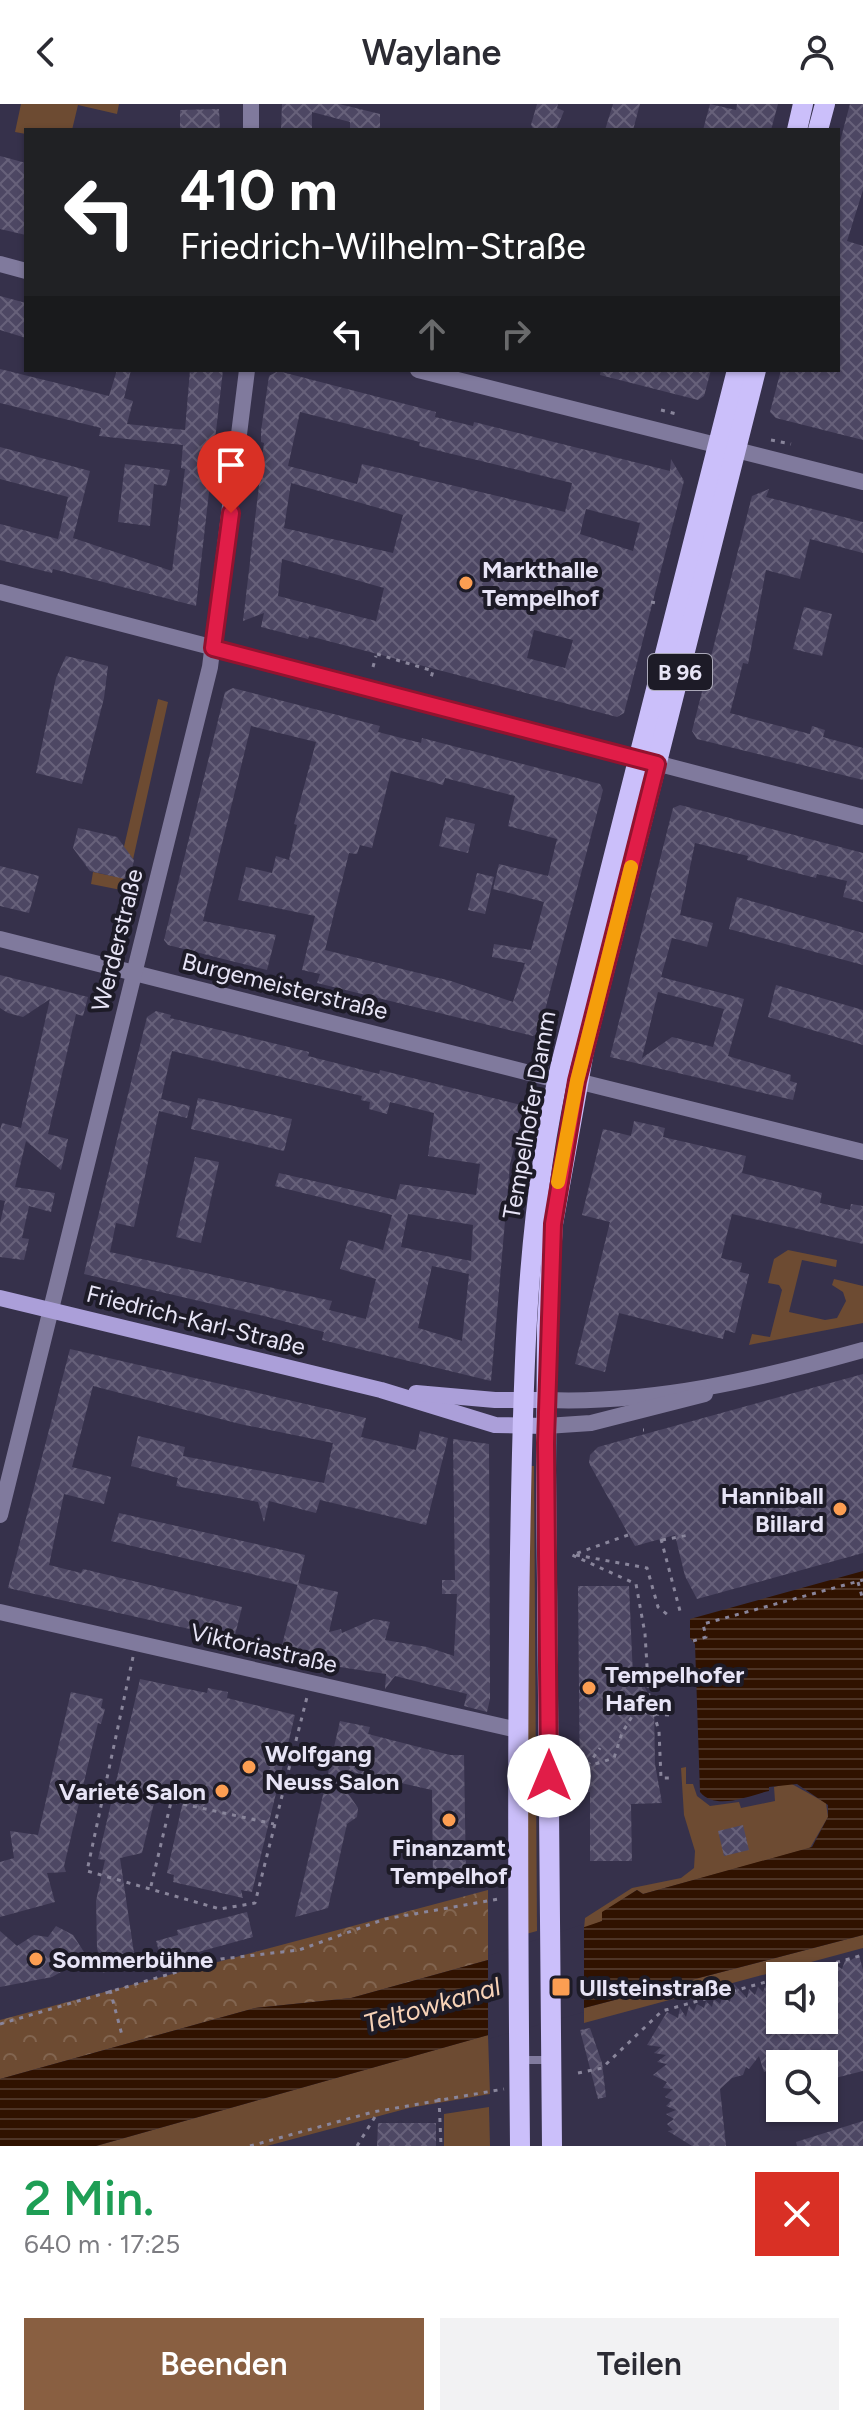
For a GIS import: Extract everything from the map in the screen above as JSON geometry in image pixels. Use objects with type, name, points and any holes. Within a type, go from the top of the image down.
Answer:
[{"type":"main road","points":[[797,128],[803,104]]},
{"type":"main road","points":[[819,128],[825,104]]},
{"type":"main road","name":"Tempelhofer Damm","points":[[519,2056],[518,1730],[523,1426],[533,1239],[567,1080],[726,448],[737,372]]},
{"type":"main road","name":"Tempelhofer Damm","points":[[726,448],[755,372]]},
{"type":"main road","name":"Tempelhofer Damm","points":[[550,2052],[546,1400],[553,1224],[567,1080]]},
{"type":"main road","name":"Friedrich-Karl-Straße","points":[[0,1298],[381,1390],[495,1425],[546,1426]]},
{"type":"main road","name":"Friedrich-Karl-Straße","points":[[381,1390],[546,1400]]},
{"type":"main road","name":"B 96","points":[[550,2052],[552,2146]]},
{"type":"main road","name":"B 96","points":[[519,2056],[520,2146]]},
{"type":"street","points":[[251,104],[251,128]]},
{"type":"street","points":[[0,264],[24,270]]},
{"type":"street","name":"Werderstraße","points":[[0,1515],[213,648],[247,372]]},
{"type":"street","points":[[426,372],[863,482]]},
{"type":"street","points":[[0,592],[863,817]]},
{"type":"street","name":"Burgemeisterstraße","points":[[0,939],[863,1152]]},
{"type":"street","points":[[546,1426],[591,1423],[638,1414],[742,1381],[863,1350]]},
{"type":"street","points":[[546,1400],[588,1401],[742,1381]]},
{"type":"street","name":"Viktoriastraße","points":[[0,1612],[518,1730]]},
{"type":"lane","points":[[519,2056],[550,2052]]},
{"type":"path","points":[[661,410],[680,415]]},
{"type":"path","points":[[771,440],[791,444]]},
{"type":"path","points":[[373,667],[376,655],[433,671],[430,681]]},
{"type":"path","points":[[572,1555],[628,1535]]},
{"type":"path","points":[[680,1611],[662,1540],[689,1535]]},
{"type":"path","points":[[572,1555],[647,1568],[658,1607],[668,1615]]},
{"type":"path","points":[[572,1555],[636,1584],[645,1634],[649,1698],[659,1731],[661,1778],[670,1778]]},
{"type":"path","points":[[693,1641],[706,1637],[703,1624],[860,1581],[863,1600]]},
{"type":"path","points":[[133,1657],[87,1871],[151,1886],[220,1909],[255,1903],[307,1697]]},
{"type":"path","points":[[586,1767],[614,1758],[635,1711],[642,1700],[649,1698]]},
{"type":"path","points":[[635,1711],[647,1713]]},
{"type":"path","points":[[655,1714],[669,1715]]},
{"type":"path","points":[[576,1782],[600,1748]]},
{"type":"path","points":[[105,1787],[275,1825]]},
{"type":"path","points":[[151,1886],[171,1802]]},
{"type":"path","points":[[0,2024],[221,1959],[299,1950],[385,1919],[495,1900]]},
{"type":"path","points":[[838,1962],[863,1955]]},
{"type":"path","points":[[578,2073],[602,2068],[662,2011],[766,1982]]},
{"type":"path","points":[[110,1990],[122,2035]]},
{"type":"path","points":[[250,2146],[379,2111],[439,2098],[519,2087]]},
{"type":"path","points":[[439,2098],[441,2146]]},
{"type":"path","points":[[357,2146],[379,2111]]},
{"type":"green space","points":[[21,104],[119,104],[117,114],[78,105],[72,128],[24,128],[24,134],[15,132]]},
{"type":"green space","points":[[158,699],[168,702],[126,891],[91,884],[93,872],[117,877]]},
{"type":"green space","points":[[788,1250],[837,1260],[836,1267],[802,1260],[789,1312],[825,1320],[837,1318],[846,1301],[843,1292],[832,1285],[834,1279],[863,1286],[863,1323],[749,1345],[752,1334],[770,1337],[782,1290],[779,1285],[768,1283],[774,1259]]},
{"type":"green space","points":[[528,1466],[534,1466],[537,1931],[526,1934]]},
{"type":"green space","points":[[686,1767],[686,1784],[693,1784],[697,1796],[710,1806],[739,1802],[741,1808],[775,1801],[774,1787],[790,1783],[826,1803],[828,1817],[810,1848],[643,1894],[637,1890],[603,1912],[602,1921],[584,1929],[585,1918],[632,1888],[681,1878],[694,1868],[695,1851],[684,1815],[681,1768]]},
{"type":"green space","points":[[488,1890],[488,1960],[351,1998],[255,2008],[0,2079],[0,2020]]},
{"type":"green space","points":[[863,1935],[863,1948],[811,1962],[766,1962],[766,1974],[584,2023],[584,2008]]},
{"type":"green space","points":[[488,2035],[490,2094],[409,2108],[267,2146],[96,2146]]},
{"type":"green space","points":[[489,2107],[490,2146],[444,2146],[444,2114]]},
{"type":"water","name":"Teltowkanal","points":[[863,1571],[863,1935],[584,2008],[96,2146],[0,2146],[0,2079],[255,2008],[351,1998],[488,1960],[602,1921],[602,1912],[637,1890],[643,1894],[812,1847],[828,1817],[828,1805],[797,1784],[769,1787],[769,1791],[723,1801],[707,1798],[700,1792],[695,1644],[690,1638],[690,1619]]},
{"type":"pier","points":[[584,1924],[584,2012],[488,2039],[488,1956]]},
{"type":"building","points":[[282,104],[339,104],[380,114],[380,128],[350,128],[350,122],[312,112],[312,128],[281,128]]},
{"type":"building","points":[[537,104],[558,104],[557,108],[564,111],[557,128],[533,128]]},
{"type":"building","points":[[613,104],[640,104],[634,128],[606,128]]},
{"type":"building","points":[[710,104],[736,110],[737,104],[778,104],[772,128],[704,128]]},
{"type":"building","points":[[850,104],[863,104],[863,190],[847,241],[863,246],[863,440],[776,418],[770,412],[780,372],[840,372],[840,142]]},
{"type":"building","points":[[219,109],[220,128],[180,128],[180,110]]},
{"type":"building","points":[[0,156],[24,162],[24,235],[0,229]]},
{"type":"building","points":[[0,296],[24,302],[24,337],[0,330]]},
{"type":"building","points":[[0,369],[109,396],[116,372],[130,372],[124,398],[133,401],[127,424],[185,430],[190,372],[223,372],[196,606],[53,569],[52,573],[0,560],[0,524],[58,539],[68,497],[0,479],[0,447],[90,471],[73,538],[172,571],[185,469],[181,468],[183,445],[99,436],[101,428],[0,403]]},
{"type":"building","points":[[282,372],[436,412],[435,417],[473,426],[474,422],[670,471],[671,459],[684,481],[624,713],[617,717],[309,636],[308,639],[261,627],[264,613],[243,621],[264,443],[261,442],[269,376]],"holes":[[[300,412],[420,442],[419,446],[572,483],[565,512],[362,464],[357,484],[288,466]],[[291,483],[403,515],[393,553],[284,528]],[[586,509],[640,523],[633,551],[580,534]],[[282,559],[384,588],[376,621],[278,596]],[[534,630],[573,640],[565,668],[527,658]]]},
{"type":"building","points":[[601,372],[710,372],[704,396],[698,400],[600,375]]},
{"type":"building","points":[[125,464],[170,470],[166,486],[154,484],[150,526],[118,522]]},
{"type":"building","points":[[769,489],[766,497],[863,522],[863,553],[810,539],[800,579],[766,570],[748,664],[743,663],[730,713],[810,734],[812,726],[825,730],[823,737],[863,748],[863,780],[697,739],[692,731],[752,496]]},
{"type":"building","points":[[804,607],[832,614],[822,656],[793,649]]},
{"type":"building","points":[[66,656],[108,666],[104,698],[82,784],[36,773],[56,678]]},
{"type":"building","points":[[233,688],[380,726],[378,732],[421,743],[422,738],[600,784],[603,790],[539,1033],[533,1036],[317,983],[320,974],[302,970],[315,916],[238,900],[246,867],[272,873],[276,856],[289,860],[297,825],[294,824],[316,742],[251,726],[203,921],[276,935],[267,970],[168,945],[164,940],[225,692]],"holes":[[[391,771],[443,785],[445,778],[515,796],[508,826],[557,839],[548,876],[499,864],[493,889],[544,902],[531,950],[494,944],[492,957],[525,963],[513,1002],[451,981],[325,950],[349,853],[357,854],[360,845],[372,848]]]},
{"type":"building","points":[[680,805],[863,853],[863,902],[843,897],[847,881],[817,874],[816,878],[695,843],[680,915],[713,923],[707,947],[672,938],[661,977],[744,999],[728,1056],[791,1075],[790,1081],[797,1083],[793,1100],[610,1057],[673,808]],"holes":[[[658,992],[724,1009],[713,1047],[672,1037],[642,1058]]]},
{"type":"building","points":[[446,817],[475,824],[468,853],[439,846]]},
{"type":"building","points":[[78,828],[117,837],[134,860],[129,880],[90,871],[73,848]]},
{"type":"building","points":[[0,866],[39,876],[29,913],[0,906]]},
{"type":"building","points":[[477,873],[494,877],[485,914],[468,910]]},
{"type":"building","points":[[737,897],[863,933],[863,965],[729,929]]},
{"type":"building","points":[[0,975],[88,997],[83,1016],[76,1014],[48,1134],[68,1139],[61,1170],[26,1141],[15,1187],[55,1193],[51,1212],[29,1206],[22,1238],[29,1239],[24,1260],[0,1257],[0,1223],[5,1201],[0,1200],[0,1130],[2,1123],[21,1128],[50,999],[23,1017],[8,1013],[0,1008]]},
{"type":"building","points":[[776,985],[863,1010],[863,1045],[768,1017]]},
{"type":"building","points":[[156,1011],[171,1015],[170,1018],[309,1052],[308,1056],[379,1074],[380,1070],[525,1106],[510,1164],[491,1381],[322,1340],[324,1332],[268,1317],[84,1274],[147,1017]],"holes":[[[172,1051],[362,1096],[361,1100],[370,1102],[369,1109],[387,1114],[390,1102],[434,1113],[428,1156],[480,1164],[476,1195],[400,1184],[396,1200],[279,1173],[275,1186],[392,1215],[383,1250],[348,1240],[340,1269],[376,1279],[366,1319],[329,1310],[332,1301],[110,1252],[116,1223],[134,1227],[159,1111],[187,1118],[190,1106],[161,1099]],[[408,1214],[473,1225],[471,1261],[401,1247]],[[432,1266],[469,1274],[462,1341],[418,1328]]]},
{"type":"building","points":[[198,1098],[292,1119],[284,1151],[191,1129]]},
{"type":"building","points":[[634,1121],[665,1128],[663,1137],[746,1156],[742,1173],[822,1193],[820,1203],[850,1210],[851,1204],[863,1206],[863,1244],[732,1214],[721,1258],[742,1263],[740,1272],[749,1274],[735,1333],[725,1330],[723,1339],[619,1313],[605,1372],[575,1364],[610,1222],[582,1215],[603,1129],[631,1136]]},
{"type":"building","points":[[195,1157],[219,1162],[201,1243],[176,1237]]},
{"type":"building","points":[[70,1349],[366,1418],[361,1437],[416,1450],[420,1431],[448,1438],[426,1525],[320,1500],[316,1513],[269,1501],[264,1522],[258,1502],[176,1486],[178,1478],[131,1466],[138,1436],[185,1447],[183,1456],[324,1483],[333,1443],[240,1424],[93,1386],[72,1467],[111,1477],[104,1504],[64,1494],[49,1565],[81,1573],[83,1569],[242,1607],[234,1639],[8,1588]]},
{"type":"building","points":[[863,1374],[863,1553],[697,1599],[685,1576],[675,1535],[635,1546],[589,1463],[590,1455],[598,1447]]},
{"type":"building","points":[[453,1439],[489,1444],[490,1699],[487,1712],[464,1706],[467,1694],[395,1676],[385,1689],[386,1674],[333,1666],[322,1658],[281,1649],[298,1583],[338,1592],[329,1632],[341,1629],[342,1633],[374,1619],[390,1622],[385,1640],[427,1647],[454,1656],[457,1594],[442,1594],[442,1580],[455,1580]]},
{"type":"building","points":[[119,1513],[305,1555],[298,1585],[111,1541]]},
{"type":"building","points":[[578,1586],[629,1586],[633,1677],[642,1682],[654,1705],[655,1764],[662,1803],[631,1804],[632,1861],[590,1861],[590,1792],[580,1792]]},
{"type":"building","points":[[140,1679],[207,1693],[208,1688],[228,1692],[227,1698],[295,1715],[252,1892],[241,1890],[243,1898],[173,1882],[174,1875],[167,1873],[185,1792],[158,1786],[142,1853],[120,1858],[135,1960],[103,1973],[97,1948],[96,1901],[105,1860],[98,1859]]},
{"type":"building","points":[[71,1692],[103,1699],[101,1708],[105,1709],[101,1724],[98,1723],[64,1866],[66,1872],[47,1873],[55,1902],[0,1917],[0,1862],[14,1858],[10,1831],[38,1835]]},
{"type":"building","points":[[340,1721],[370,1727],[368,1734],[450,1755],[464,1755],[466,1881],[433,1881],[432,1790],[352,1772],[347,1792],[358,1808],[357,1817],[347,1824],[328,1908],[295,1917]]},
{"type":"building","points":[[743,1825],[749,1850],[724,1856],[718,1831]]},
{"type":"building","points":[[247,1912],[253,1937],[162,1962],[156,1941],[178,1935],[177,1930]]},
{"type":"building","name":"Sommerbühne","points":[[56,1926],[73,1935],[84,1952],[73,1953],[68,1968],[52,1977],[0,1987],[0,1931],[17,1946],[34,1935],[48,1937]]},
{"type":"building","points":[[859,1955],[863,1970],[863,2071],[838,2077],[838,2050],[766,2050],[766,2072],[759,2056],[749,2069],[746,2067],[743,2075],[732,2078],[720,2089],[726,2146],[692,2146],[668,2131],[673,2130],[667,2124],[674,2119],[666,2114],[676,2110],[666,2106],[672,2100],[665,2097],[673,2089],[663,2088],[667,2082],[653,2075],[667,2064],[657,2062],[666,2055],[654,2053],[661,2047],[647,2045],[667,2012],[678,2018],[680,2008],[686,2017],[689,2006],[694,2011],[697,2004],[704,2008],[706,2001],[712,2007],[714,1999],[720,2004],[723,1996],[730,2002],[734,1984],[747,1998],[749,1989],[755,1995],[758,1987],[763,1992],[766,1984],[766,2034],[838,2034],[838,1966],[842,1969],[846,1958],[851,1960]]},
{"type":"building","points":[[590,2028],[602,2063],[606,2097],[598,2099],[580,2030]]},
{"type":"building","points":[[863,2121],[863,2146],[797,2146],[796,2142]]},
{"type":"building","points":[[378,2123],[436,2123],[436,2146],[377,2146]]},
{"type":"slow traffic","points":[[558,1182],[577,1081],[631,867]]},
{"type":"place","name":"Markthalle Tempelhof","points":[[466,583]]},
{"type":"place","name":"Hanniball Billard","points":[[840,1509]]},
{"type":"place","name":"Tempelhofer Hafen","points":[[589,1688]]},
{"type":"place","name":"Wolfgang Neuss Salon","points":[[249,1767]]},
{"type":"place","name":"Varieté Salon","points":[[222,1791]]},
{"type":"place","name":"Finanzamt Tempelhof","points":[[449,1820]]},
{"type":"place","name":"Sommerbühne","points":[[36,1959]]},
{"type":"place","name":"Ullsteinstraße","points":[[561,1987]]},
{"type":"route","points":[[231,513],[213,648],[657,764],[577,1081],[553,1224],[547,1326],[546,1443],[549,1776]]}]
